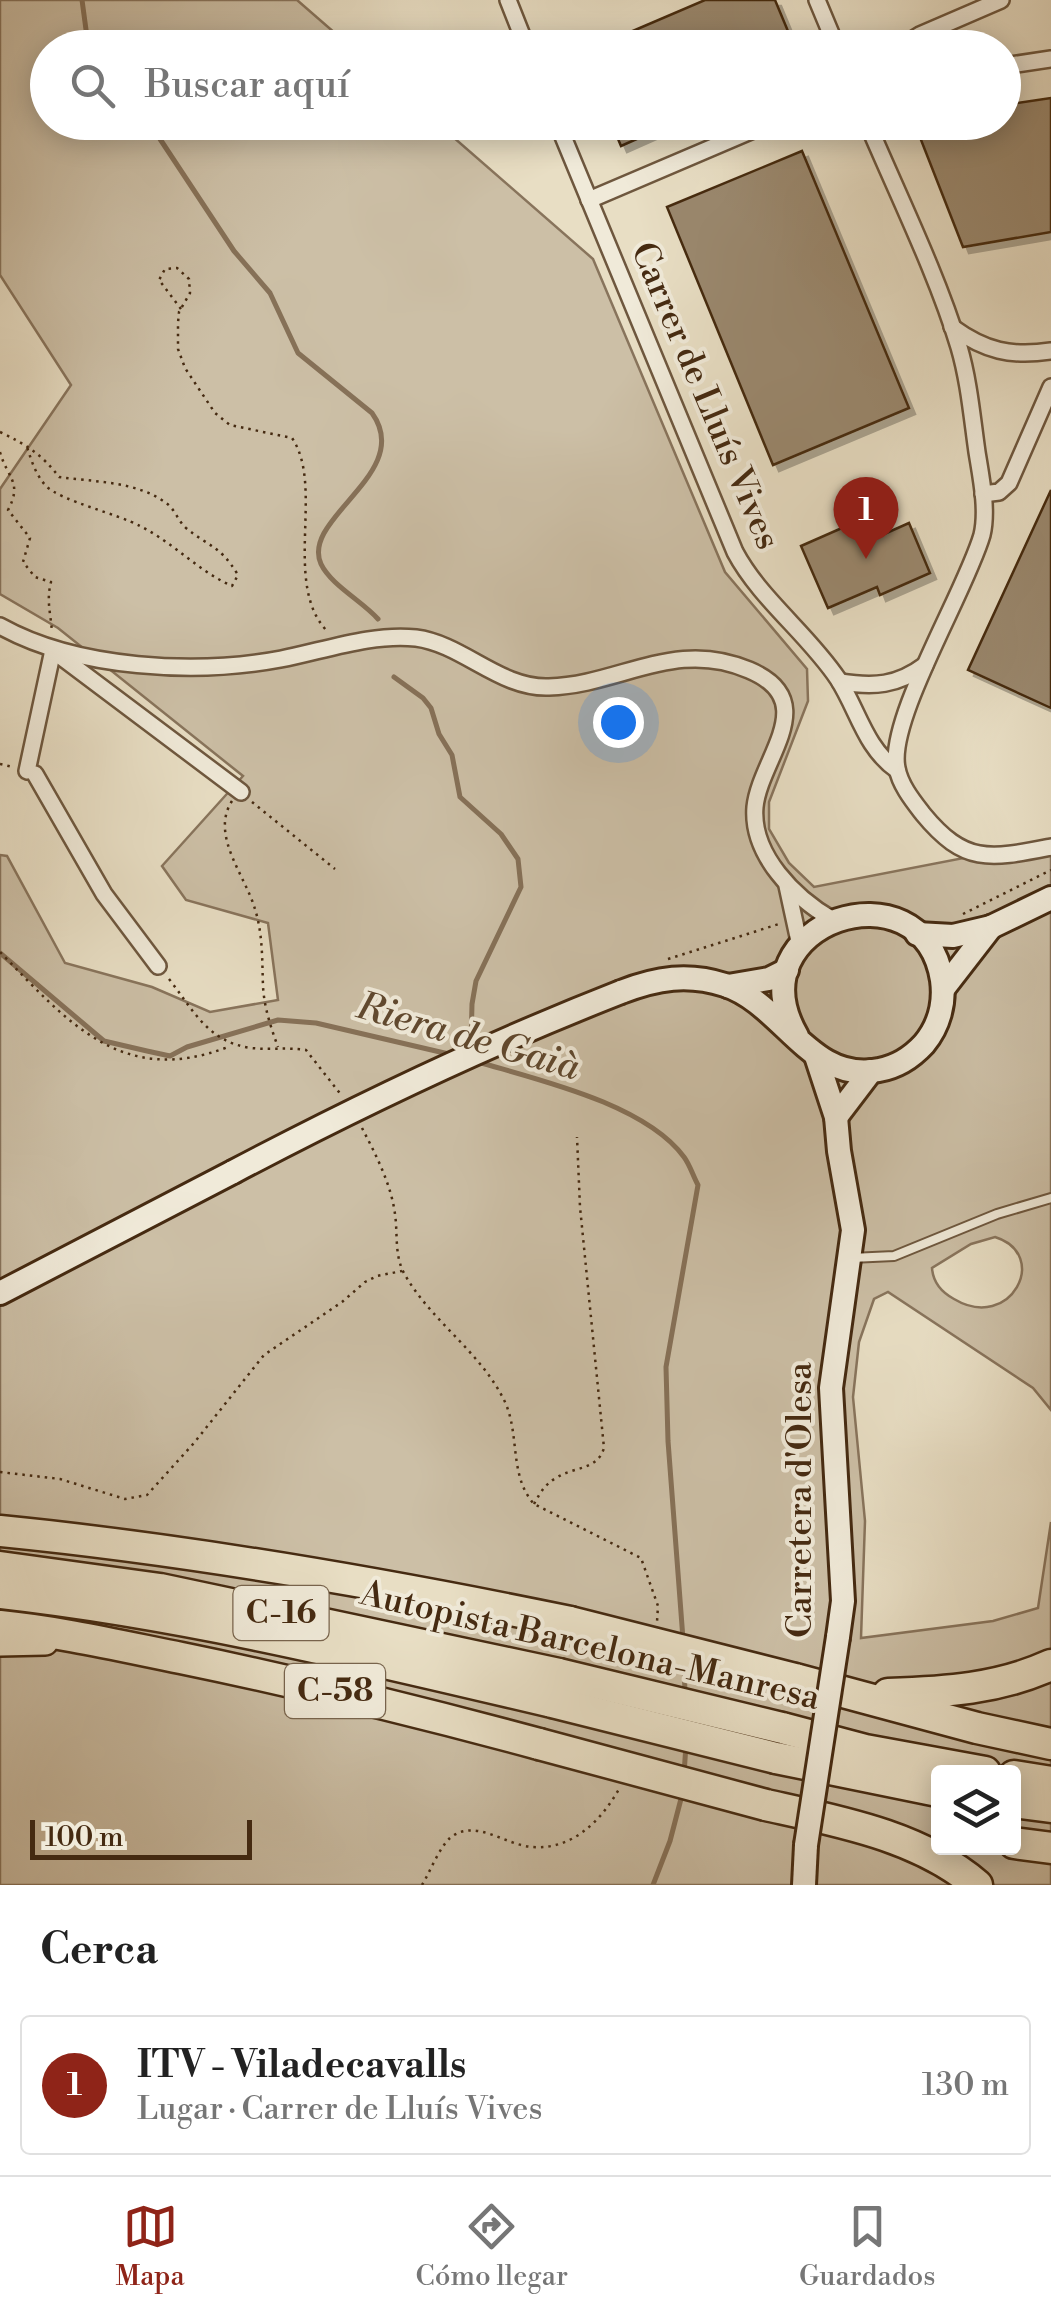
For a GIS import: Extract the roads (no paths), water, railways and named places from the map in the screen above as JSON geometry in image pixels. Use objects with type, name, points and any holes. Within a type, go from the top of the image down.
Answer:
[{"type":"highway","points":[[0,1531],[216,1556],[406,1588],[570,1622],[1051,1744]]},
{"type":"highway","name":"Autopista Barcelona-Manresa","points":[[0,1567],[160,1589],[779,1743],[931,1789]]},
{"type":"highway","name":"Autopista Barcelona-Manresa","points":[[0,1593],[152,1614],[555,1688]]},
{"type":"highway","points":[[0,1626],[129,1647]]},
{"type":"highway","name":"C-58","points":[[129,1647],[380,1701],[766,1805],[838,1821],[931,1833]]},
{"type":"highway","points":[[965,1691],[1051,1656]]},
{"type":"highway","points":[[860,1696],[965,1691],[1023,1678],[1051,1665]]},
{"type":"highway","name":"Autopista Barcelona-Manresa","points":[[779,1743],[865,1750],[947,1765]]},
{"type":"highway","points":[[1021,1777],[1051,1782]]},
{"type":"highway","points":[[1021,1803],[1051,1807]]},
{"type":"highway","points":[[838,1821],[914,1847],[977,1885]]},
{"type":"highway","points":[[1021,1844],[1051,1848]]},
{"type":"main road","name":"C-58","points":[[0,1643],[129,1647]]},
{"type":"street","points":[[508,0],[520,30]]},
{"type":"street","points":[[817,0],[830,30]]},
{"type":"street","points":[[932,30],[1001,0]]},
{"type":"street","points":[[1021,63],[1051,58]]},
{"type":"street","name":"Carrer de Lluís Vives","points":[[564,140],[734,552],[744,568],[806,636],[840,682],[880,758],[897,770],[912,800],[940,835],[956,847],[986,856],[1051,848]]},
{"type":"street","points":[[589,200],[730,140]]},
{"type":"street","points":[[874,140],[951,326],[967,386],[983,494],[983,531],[958,599],[901,728],[897,770]]},
{"type":"street","points":[[951,326],[970,340],[1016,356],[1051,352]]},
{"type":"street","points":[[983,494],[998,492],[1008,483],[1051,387]]},
{"type":"street","points":[[0,626],[30,643],[53,650],[196,668],[276,660],[392,638],[429,640],[500,675],[545,688],[674,658],[741,666],[763,676],[776,688],[786,714],[757,797],[756,822],[762,844],[786,882],[810,906],[833,920]]},
{"type":"street","points":[[53,650],[31,772],[109,903],[158,966]]},
{"type":"street","points":[[53,650],[240,792]]},
{"type":"street","points":[[840,682],[889,684],[908,677],[928,662]]},
{"type":"street","points":[[786,882],[800,946]]},
{"type":"street","points":[[917,934],[954,936],[991,927],[1051,898]]},
{"type":"street","points":[[728,986],[770,1012],[816,1056],[839,1068],[870,1072],[895,1065],[921,1047],[938,1020],[942,989],[935,959],[917,934],[895,920],[876,914],[833,920],[814,931],[800,946],[787,970],[786,1011],[797,1036]]},
{"type":"street","points":[[942,989],[991,927]]},
{"type":"street","points":[[0,1293],[354,1109],[472,1053],[622,992],[673,977],[728,986],[769,979],[787,970]]},
{"type":"street","name":"Carretera d'Olesa","points":[[804,1885],[806,1845],[843,1601],[831,1388],[851,1258],[851,1209],[838,1151],[836,1117],[816,1056]]},
{"type":"street","points":[[836,1117],[854,1088],[870,1072]]},
{"type":"lane","points":[[851,1258],[894,1256],[1010,1208],[1051,1198]]},
{"type":"waterway","points":[[82,0],[86,30]]},
{"type":"waterway","points":[[161,140],[234,251],[270,293],[298,353],[372,413],[381,435],[379,455],[369,475],[326,529],[319,547],[326,572],[378,619]]},
{"type":"waterway","points":[[394,677],[431,708],[439,734],[452,755],[460,797],[501,834],[518,859],[521,887],[476,981],[471,1046]]},
{"type":"waterway","name":"Riera de Gaià","points":[[0,953],[104,1041],[147,1051],[170,1056],[187,1047],[278,1020],[316,1023],[453,1055]]},
{"type":"waterway","name":"Riera de Gaià","points":[[478,1062],[589,1096],[644,1122],[684,1157],[698,1185],[666,1367],[683,1639]]},
{"type":"waterway","name":"Riera de Gaià","points":[[684,1660],[685,1694]]},
{"type":"waterway","name":"Riera de Gaià","points":[[684,1774],[686,1745]]},
{"type":"waterway","name":"Riera de Gaià","points":[[653,1885],[682,1795]]},
{"type":"place","name":"ITV - Viladecavalls","points":[[866,559]]}]
